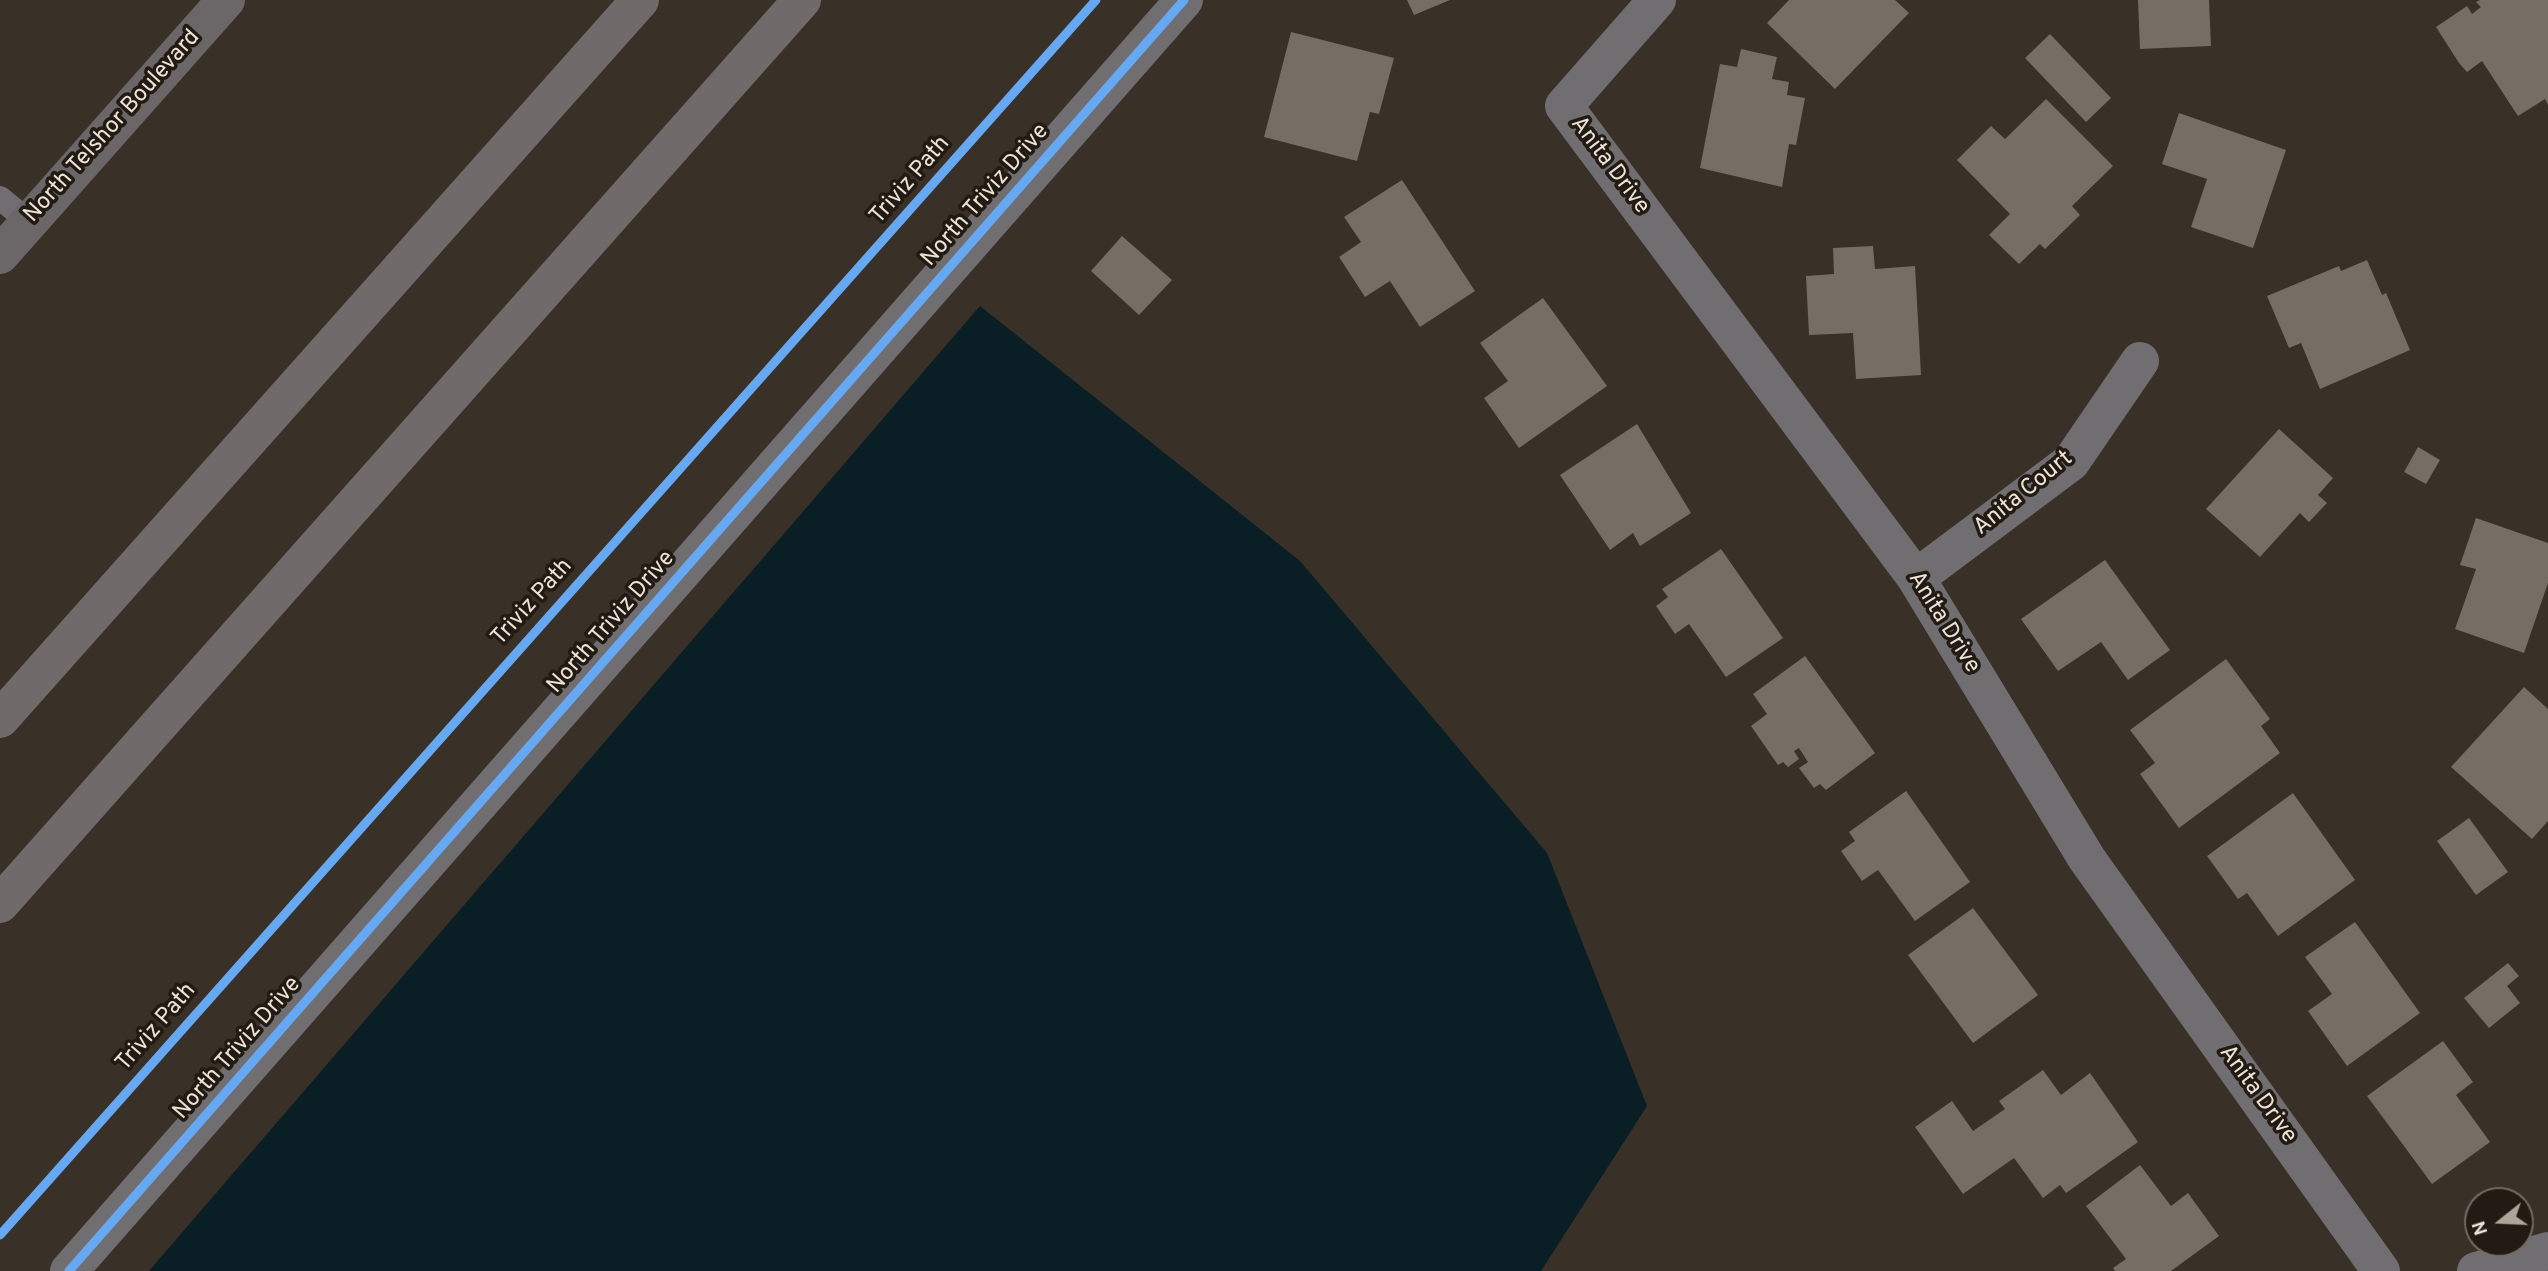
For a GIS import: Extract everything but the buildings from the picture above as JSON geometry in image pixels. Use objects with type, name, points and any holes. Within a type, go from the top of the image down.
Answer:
[{"type":"highway","points":[[0,719],[640,0]]},
{"type":"highway","points":[[0,904],[802,0]]},
{"type":"main road","name":"North Telshor Boulevard","points":[[0,255],[226,0]]},
{"type":"street","name":"North Triviz Drive","points":[[69,1271],[1184,0]]},
{"type":"street","name":"Anita Drive","points":[[1657,0],[1564,106],[1916,578],[2087,859],[2381,1271]]},
{"type":"street","name":"Anita Court","points":[[1916,578],[2071,462],[2140,361]]},
{"type":"street","points":[[2476,1271],[2548,1251]]},
{"type":"lane","points":[[0,198],[29,222]]},
{"type":"water","points":[[980,306],[1300,561],[1547,853],[1647,1106],[1541,1271],[149,1271]]},
{"type":"cycle path","name":"Triviz Path","points":[[0,1235],[1096,0]]},
{"type":"cycle path","points":[[69,1271],[1184,0]]}]
